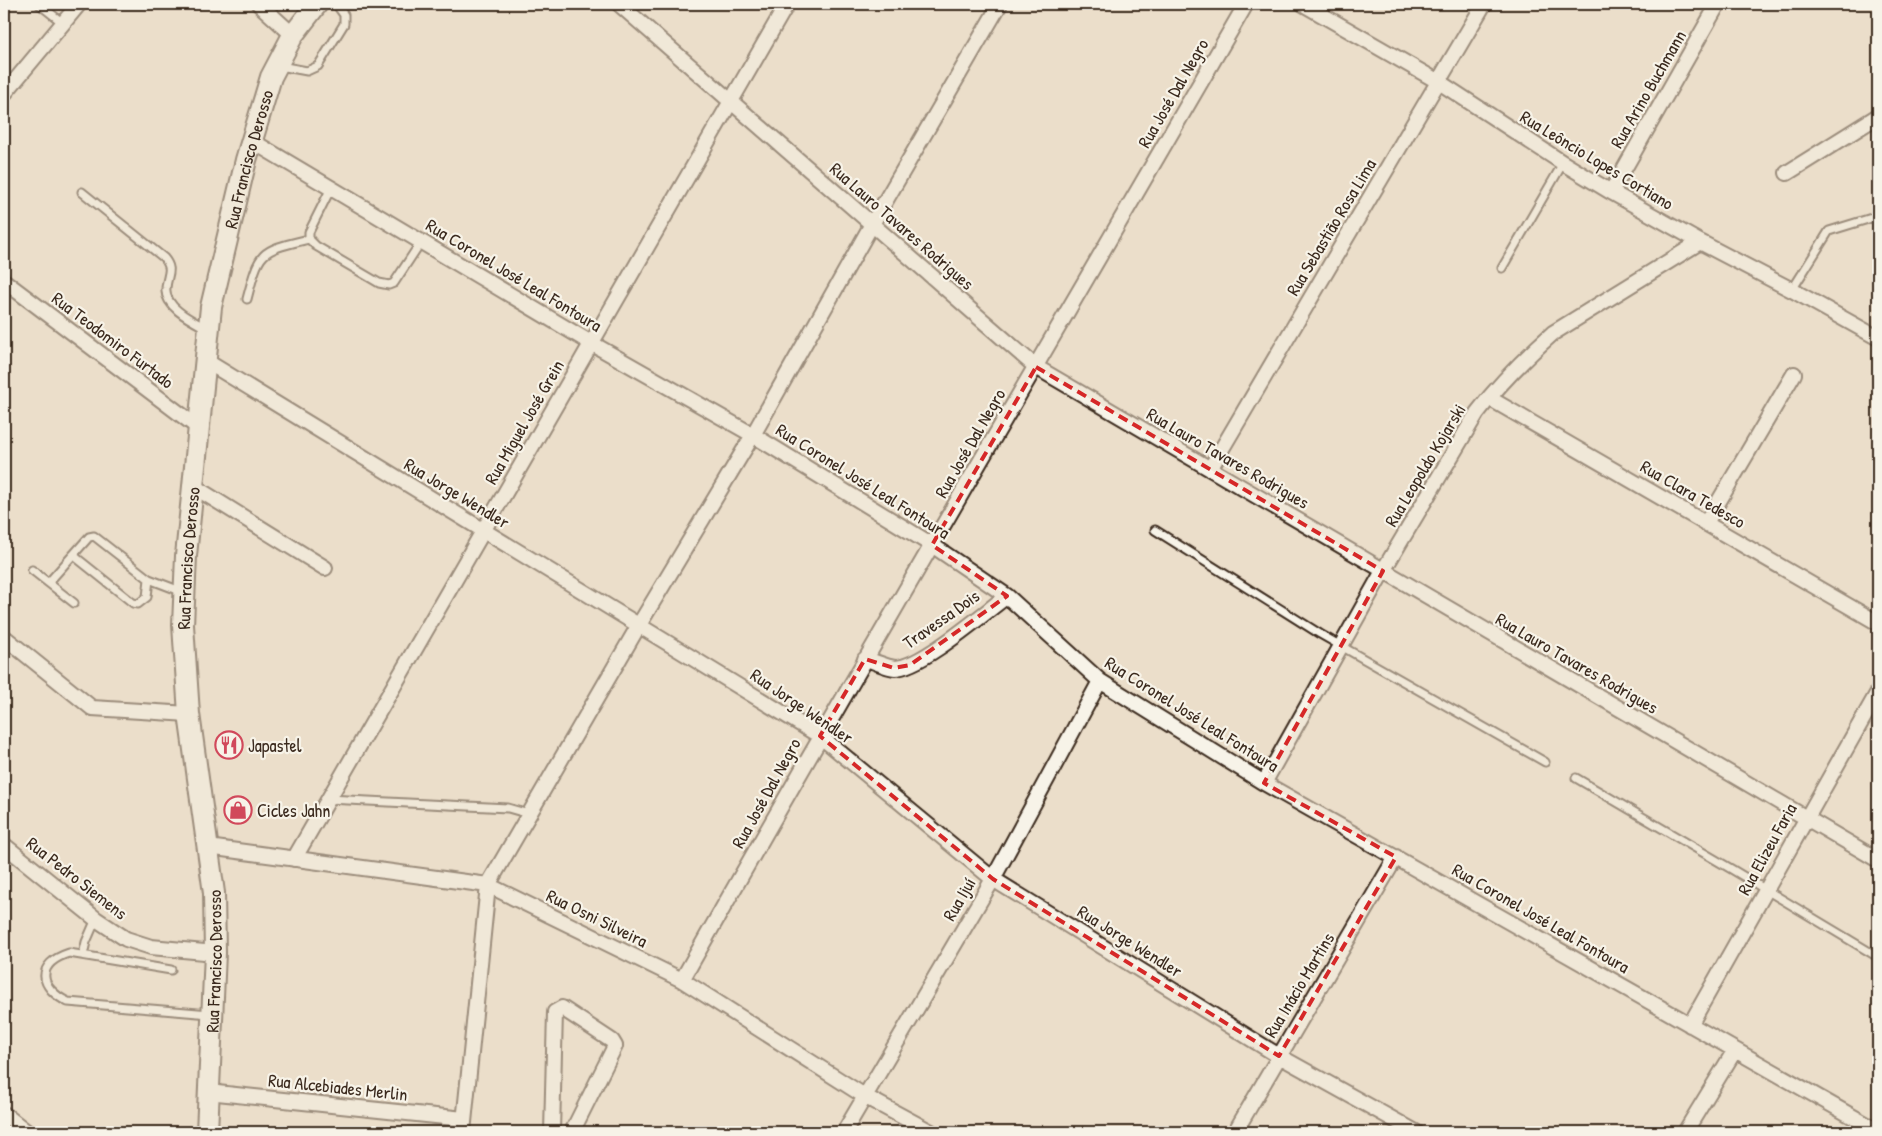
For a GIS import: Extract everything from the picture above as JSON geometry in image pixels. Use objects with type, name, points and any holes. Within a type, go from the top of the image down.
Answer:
[{"type":"main road","name":"Rua Francisco Derosso","points":[[207,1132],[215,953],[214,893],[189,714],[183,624],[186,556],[211,307],[246,160],[271,77],[293,35],[317,4]]},
{"type":"street","points":[[4,94],[80,4]]},
{"type":"street","points":[[259,4],[293,35]]},
{"type":"street","name":"Rua Lauro Tavares Rodrigues","points":[[619,4],[1036,367],[1878,860]]},
{"type":"street","name":"Rua Miguel José Grein","points":[[294,859],[787,4]]},
{"type":"street","points":[[464,1126],[488,885],[752,435],[1000,4]]},
{"type":"street","name":"Rua José Dal Negro","points":[[682,980],[820,736],[1246,4]]},
{"type":"street","name":"Rua Leôncio Lopes Cortiano","points":[[1303,4],[1439,82],[1611,192],[1878,338]]},
{"type":"street","name":"Rua Sebastião Rosa Lima","points":[[1210,469],[1484,4]]},
{"type":"street","name":"Rua Arino Buchmann","points":[[1611,192],[1718,4]]},
{"type":"street","points":[[1787,173],[1878,116]]},
{"type":"street","name":"Rua Coronel José Leal Fontoura","points":[[252,141],[591,343],[752,435],[932,545],[1007,596],[1100,681],[1264,783],[1878,1131]]},
{"type":"street","name":"Rua Leopoldo Kojarski","points":[[1264,783],[1383,571],[1477,413],[1489,398],[1534,350],[1553,333],[1700,242]]},
{"type":"street","name":"Rua Teodomiro Furtado","points":[[4,281],[200,429]]},
{"type":"street","name":"Rua Jorge Wendler","points":[[206,361],[820,736],[992,879],[1279,1056],[1416,1132]]},
{"type":"street","points":[[1706,523],[1794,374]]},
{"type":"street","name":"Rua Clara Tedesco","points":[[1489,398],[1878,623]]},
{"type":"street","points":[[193,486],[325,568]]},
{"type":"street","name":"Travessa Dois","points":[[865,659],[894,668],[910,665],[933,652],[1007,596]]},
{"type":"street","points":[[4,637],[92,708],[189,714]]},
{"type":"street","name":"Rua Ijuí","points":[[844,1132],[992,879],[1100,681]]},
{"type":"street","name":"Rua Elizeu Faria","points":[[1690,1024],[1878,692]]},
{"type":"street","name":"Rua Pedro Siemens","points":[[4,845],[96,919],[126,939],[151,947],[215,953]]},
{"type":"street","name":"Rua Osni Silveira","points":[[208,847],[488,885],[682,980],[866,1097],[931,1132]]},
{"type":"street","name":"Rua Inácio Martins","points":[[1235,1132],[1396,858]]},
{"type":"street","points":[[552,1132],[555,1012],[562,1008],[612,1041],[615,1046],[572,1132]]},
{"type":"street","points":[[1685,1132],[1735,1050]]},
{"type":"street","name":"Rua Alcebiades Merlin","points":[[208,1092],[464,1126]]},
{"type":"street","points":[[4,1114],[27,1132]]},
{"type":"lane","points":[[39,4],[63,23]]},
{"type":"lane","points":[[277,66],[307,70],[318,66],[344,24],[344,15],[336,4]]},
{"type":"lane","points":[[1502,268],[1563,163]]},
{"type":"lane","points":[[331,188],[309,232],[310,239],[316,246],[380,283],[389,285],[394,283],[422,242]]},
{"type":"lane","points":[[82,192],[164,258],[170,269],[166,294],[170,302],[188,319],[209,329]]},
{"type":"lane","points":[[1792,290],[1829,231],[1878,216]]},
{"type":"lane","points":[[247,299],[255,267],[265,252],[279,246],[310,239]]},
{"type":"lane","points":[[1155,530],[1320,634],[1545,762]]},
{"type":"lane","points":[[49,582],[88,537],[94,536],[149,579],[184,592]]},
{"type":"lane","points":[[73,555],[133,603],[138,604],[147,597],[149,579]]},
{"type":"lane","points":[[32,570],[74,603]]},
{"type":"lane","points":[[1576,778],[1878,958]]},
{"type":"lane","points":[[328,799],[508,808],[529,814]]},
{"type":"lane","points":[[83,956],[86,942],[96,919]]},
{"type":"lane","points":[[171,970],[69,953],[55,957],[47,965],[45,975],[48,986],[57,997],[68,1002],[212,1014]]},
{"type":"highlighted area","points":[[1036,367],[1383,571],[1264,783],[1396,857],[1279,1056],[993,879],[820,736],[865,659],[894,668],[910,665],[1007,596],[932,545]]},
{"type":"place","name":"Japastel","points":[[229,745]]},
{"type":"place","name":"Cicles Jahn","points":[[238,810]]}]
